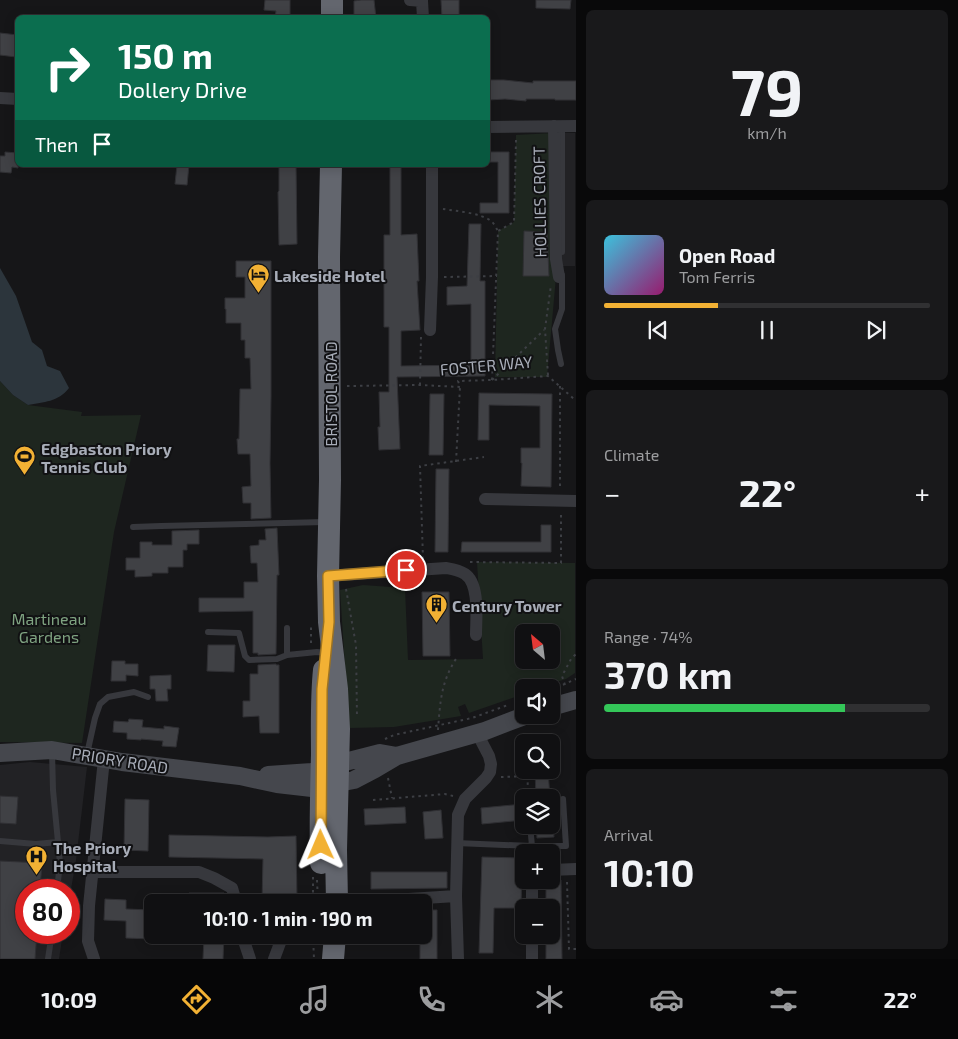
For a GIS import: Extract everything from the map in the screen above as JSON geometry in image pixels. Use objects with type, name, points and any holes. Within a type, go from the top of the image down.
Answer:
[{"type":"highway","points":[[332,0],[332,15]]},
{"type":"highway","name":"BRISTOL ROAD","points":[[322,894],[329,776],[339,729],[337,689],[329,622],[328,576],[331,385],[329,256],[331,167]]},
{"type":"highway","name":"BRISTOL ROAD","points":[[329,622],[322,689],[336,850],[337,894]]},
{"type":"highway","points":[[323,944],[324,959]]},
{"type":"highway","points":[[334,959],[335,944]]},
{"type":"main road","points":[[560,704],[575,700]]},
{"type":"main road","name":"PRIORY ROAD","points":[[0,753],[52,750],[104,759],[240,776],[312,772],[354,780],[391,760],[477,733],[515,712]]},
{"type":"street","points":[[418,0],[422,15]]},
{"type":"street","points":[[0,98],[15,99]]},
{"type":"street","points":[[490,127],[564,126]]},
{"type":"street","name":"HOLLIES CROFT","points":[[559,277],[556,259],[564,126]]},
{"type":"street","points":[[430,330],[432,167]]},
{"type":"street","points":[[485,499],[576,501]]},
{"type":"street","points":[[328,576],[446,568],[456,570],[469,578],[475,591],[476,635]]},
{"type":"street","points":[[458,959],[456,843],[458,815],[465,799],[490,772],[491,764],[477,733]]},
{"type":"street","points":[[94,959],[88,942],[89,906],[104,759]]},
{"type":"street","points":[[92,872],[198,872],[232,888],[234,894]]},
{"type":"street","points":[[432,898],[456,896]]},
{"type":"street","points":[[245,944],[250,959]]},
{"type":"street","points":[[274,959],[280,944]]},
{"type":"street","points":[[532,944],[532,959]]},
{"type":"lane","points":[[561,364],[555,329],[562,308],[564,126]]},
{"type":"lane","points":[[133,527],[329,522]]},
{"type":"lane","points":[[287,628],[287,655]]},
{"type":"lane","points":[[208,632],[239,633],[245,656],[249,660],[277,659],[287,655],[317,652],[326,653]]},
{"type":"lane","points":[[87,755],[100,704],[108,697],[134,692],[148,697]]},
{"type":"lane","points":[[52,750],[53,790],[60,863],[58,879]]},
{"type":"lane","points":[[560,846],[566,846],[563,799]]},
{"type":"lane","points":[[0,841],[36,844],[58,842]]},
{"type":"lane","points":[[456,843],[515,845]]},
{"type":"lane","points":[[48,959],[50,944]]},
{"type":"path","points":[[498,231],[514,222],[517,127]]},
{"type":"path","points":[[432,207],[482,216],[492,221],[498,231],[492,380]]},
{"type":"path","points":[[432,277],[497,276]]},
{"type":"path","points":[[492,380],[545,329]]},
{"type":"path","points":[[420,385],[421,335],[430,330]]},
{"type":"path","name":"FOSTER WAY","points":[[331,385],[460,387],[458,381],[548,376],[576,399]]},
{"type":"path","points":[[477,562],[561,562],[560,386]]},
{"type":"path","points":[[456,462],[460,387]]},
{"type":"path","points":[[422,570],[420,466],[484,457]]},
{"type":"path","points":[[565,684],[562,676],[571,659],[576,654]]},
{"type":"path","points":[[436,745],[439,710],[445,680],[456,659]]},
{"type":"path","points":[[560,686],[576,679]]},
{"type":"path","points":[[381,740],[394,735],[438,725],[515,710]]},
{"type":"path","points":[[391,760],[392,798]]},
{"type":"path","points":[[486,778],[527,776],[528,789]]},
{"type":"path","points":[[373,800],[445,794],[465,799]]},
{"type":"path","points":[[571,870],[569,949],[576,949]]},
{"type":"path","points":[[314,944],[314,959]]},
{"type":"shaded area","points":[[554,133],[575,133],[575,266],[556,266]]},
{"type":"shaded area","points":[[0,268],[16,296],[32,342],[42,350],[47,366],[60,371],[69,388],[55,399],[28,405],[13,395],[0,381]]},
{"type":"shaded area","name":"The Priory Hospital","points":[[30,762],[87,767],[73,879],[15,879],[15,944],[61,944],[59,959],[0,959],[0,765]]},
{"type":"green space","points":[[554,133],[556,277],[547,377],[495,377],[498,231],[514,222],[516,135]]},
{"type":"green space","name":"Martineau Gardens","points":[[0,381],[13,395],[28,405],[82,412],[81,416],[141,415],[114,532],[82,743],[0,742]]},
{"type":"green space","points":[[477,562],[575,563],[575,673],[560,681],[560,679],[515,679],[515,697],[469,713],[465,704],[458,707],[461,716],[394,727],[349,728],[340,590],[363,585],[405,588],[408,660],[483,659]]},
{"type":"building","points":[[265,0],[290,0],[290,15],[275,15],[276,11],[264,10]]},
{"type":"building","points":[[374,0],[376,15],[354,15],[354,1]]},
{"type":"building","points":[[441,0],[459,0],[459,15],[442,15]]},
{"type":"building","points":[[536,0],[571,0],[570,9],[536,8]]},
{"type":"building","points":[[0,33],[15,35],[15,57],[0,55]]},
{"type":"building","points":[[490,80],[533,83],[533,81],[576,81],[576,100],[526,99],[526,101],[490,100]]},
{"type":"building","points":[[5,152],[15,153],[15,167],[18,168],[12,167],[11,173],[0,172],[0,156],[5,156]]},
{"type":"building","points":[[490,152],[509,152],[509,213],[480,213],[480,203],[498,203],[498,162],[490,162]]},
{"type":"building","points":[[177,167],[189,167],[187,185],[175,184]]},
{"type":"building","points":[[279,167],[296,167],[297,244],[279,245]]},
{"type":"building","points":[[390,167],[401,167],[401,235],[417,234],[420,330],[401,331],[401,366],[471,365],[471,304],[447,305],[447,287],[467,286],[469,224],[481,224],[480,281],[485,281],[485,376],[397,377],[400,449],[379,450],[379,392],[389,392],[389,327],[384,327],[384,235],[390,235]]},
{"type":"building","points":[[524,231],[547,232],[549,276],[523,276]]},
{"type":"building","points":[[236,261],[271,261],[271,518],[251,519],[251,503],[243,503],[242,487],[251,486],[250,454],[238,454],[237,439],[239,439],[240,389],[251,389],[250,358],[245,358],[245,340],[241,340],[241,323],[226,323],[225,309],[225,298],[245,298],[245,277],[236,277]]},
{"type":"building","points":[[479,393],[552,394],[551,487],[521,486],[521,448],[540,448],[540,406],[489,405],[489,440],[478,440]]},
{"type":"building","points":[[430,394],[444,394],[443,455],[429,455]]},
{"type":"building","points":[[436,469],[449,469],[448,552],[435,552]]},
{"type":"building","points":[[541,525],[551,525],[551,552],[461,552],[462,542],[541,542]]},
{"type":"building","points":[[277,528],[279,575],[277,575],[276,654],[258,655],[258,653],[253,653],[253,611],[199,612],[199,598],[244,598],[244,582],[258,582],[257,563],[251,563],[250,546],[259,545],[259,540],[266,540],[265,529]]},
{"type":"building","points":[[199,530],[199,544],[187,544],[187,550],[183,550],[183,567],[168,567],[168,573],[152,573],[152,576],[135,577],[135,570],[126,570],[126,558],[140,558],[140,542],[152,542],[152,545],[172,545],[172,531]]},
{"type":"building","name":"Century Tower","points":[[422,592],[449,592],[450,656],[423,656]]},
{"type":"building","points":[[208,645],[235,645],[234,672],[207,671]]},
{"type":"building","points":[[112,661],[138,664],[138,676],[126,675],[126,681],[111,681]]},
{"type":"building","points":[[258,665],[279,665],[279,733],[260,733],[259,716],[243,717],[243,701],[250,701],[250,674],[258,674]]},
{"type":"building","points":[[171,675],[171,689],[167,689],[168,701],[156,701],[155,689],[150,689],[150,676]]},
{"type":"building","points":[[129,719],[143,720],[142,727],[164,729],[164,726],[179,728],[176,747],[162,746],[163,741],[127,739],[127,733],[113,732],[114,721],[128,722]]},
{"type":"building","points":[[535,779],[549,779],[549,789],[536,789]]},
{"type":"building","points":[[0,796],[18,797],[16,824],[0,823]]},
{"type":"building","points":[[125,799],[149,800],[148,851],[124,850]]},
{"type":"building","points":[[515,805],[515,821],[482,824],[481,808]]},
{"type":"building","points":[[405,807],[406,823],[365,825],[364,809]]},
{"type":"building","points":[[441,810],[443,838],[425,839],[423,812]]},
{"type":"building","points":[[537,834],[554,834],[554,837],[537,838]]},
{"type":"building","points":[[169,835],[296,836],[297,894],[262,894],[263,859],[169,857]]},
{"type":"building","points":[[482,857],[515,858],[515,889],[521,889],[521,899],[515,899],[515,908],[494,908],[493,953],[479,953]]},
{"type":"building","points":[[0,861],[42,863],[41,879],[15,879],[15,944],[36,944],[35,959],[0,959]]},
{"type":"building","points":[[371,872],[447,872],[447,888],[371,889]]},
{"type":"building","points":[[561,880],[562,959],[546,959],[546,944],[560,944],[560,899],[546,899],[546,889],[560,889]]},
{"type":"building","points":[[189,893],[224,893],[224,894]]},
{"type":"building","points":[[105,899],[126,900],[126,909],[144,910],[144,939],[126,938],[126,921],[104,920]]},
{"type":"building","points":[[432,910],[437,910],[437,959],[420,959],[420,944],[432,944]]},
{"type":"building","points":[[204,944],[224,944],[223,959],[203,959]]},
{"type":"place","name":"Lakeside Hotel","points":[[258,294]]},
{"type":"place","name":"Edgbaston Priory Tennis Club","points":[[25,476]]},
{"type":"place","name":"Century Tower","points":[[436,624]]},
{"type":"place","name":"The Priory Hospital","points":[[37,875]]},
{"type":"route","points":[[321,845],[322,689],[329,622],[328,576],[406,570]]}]
